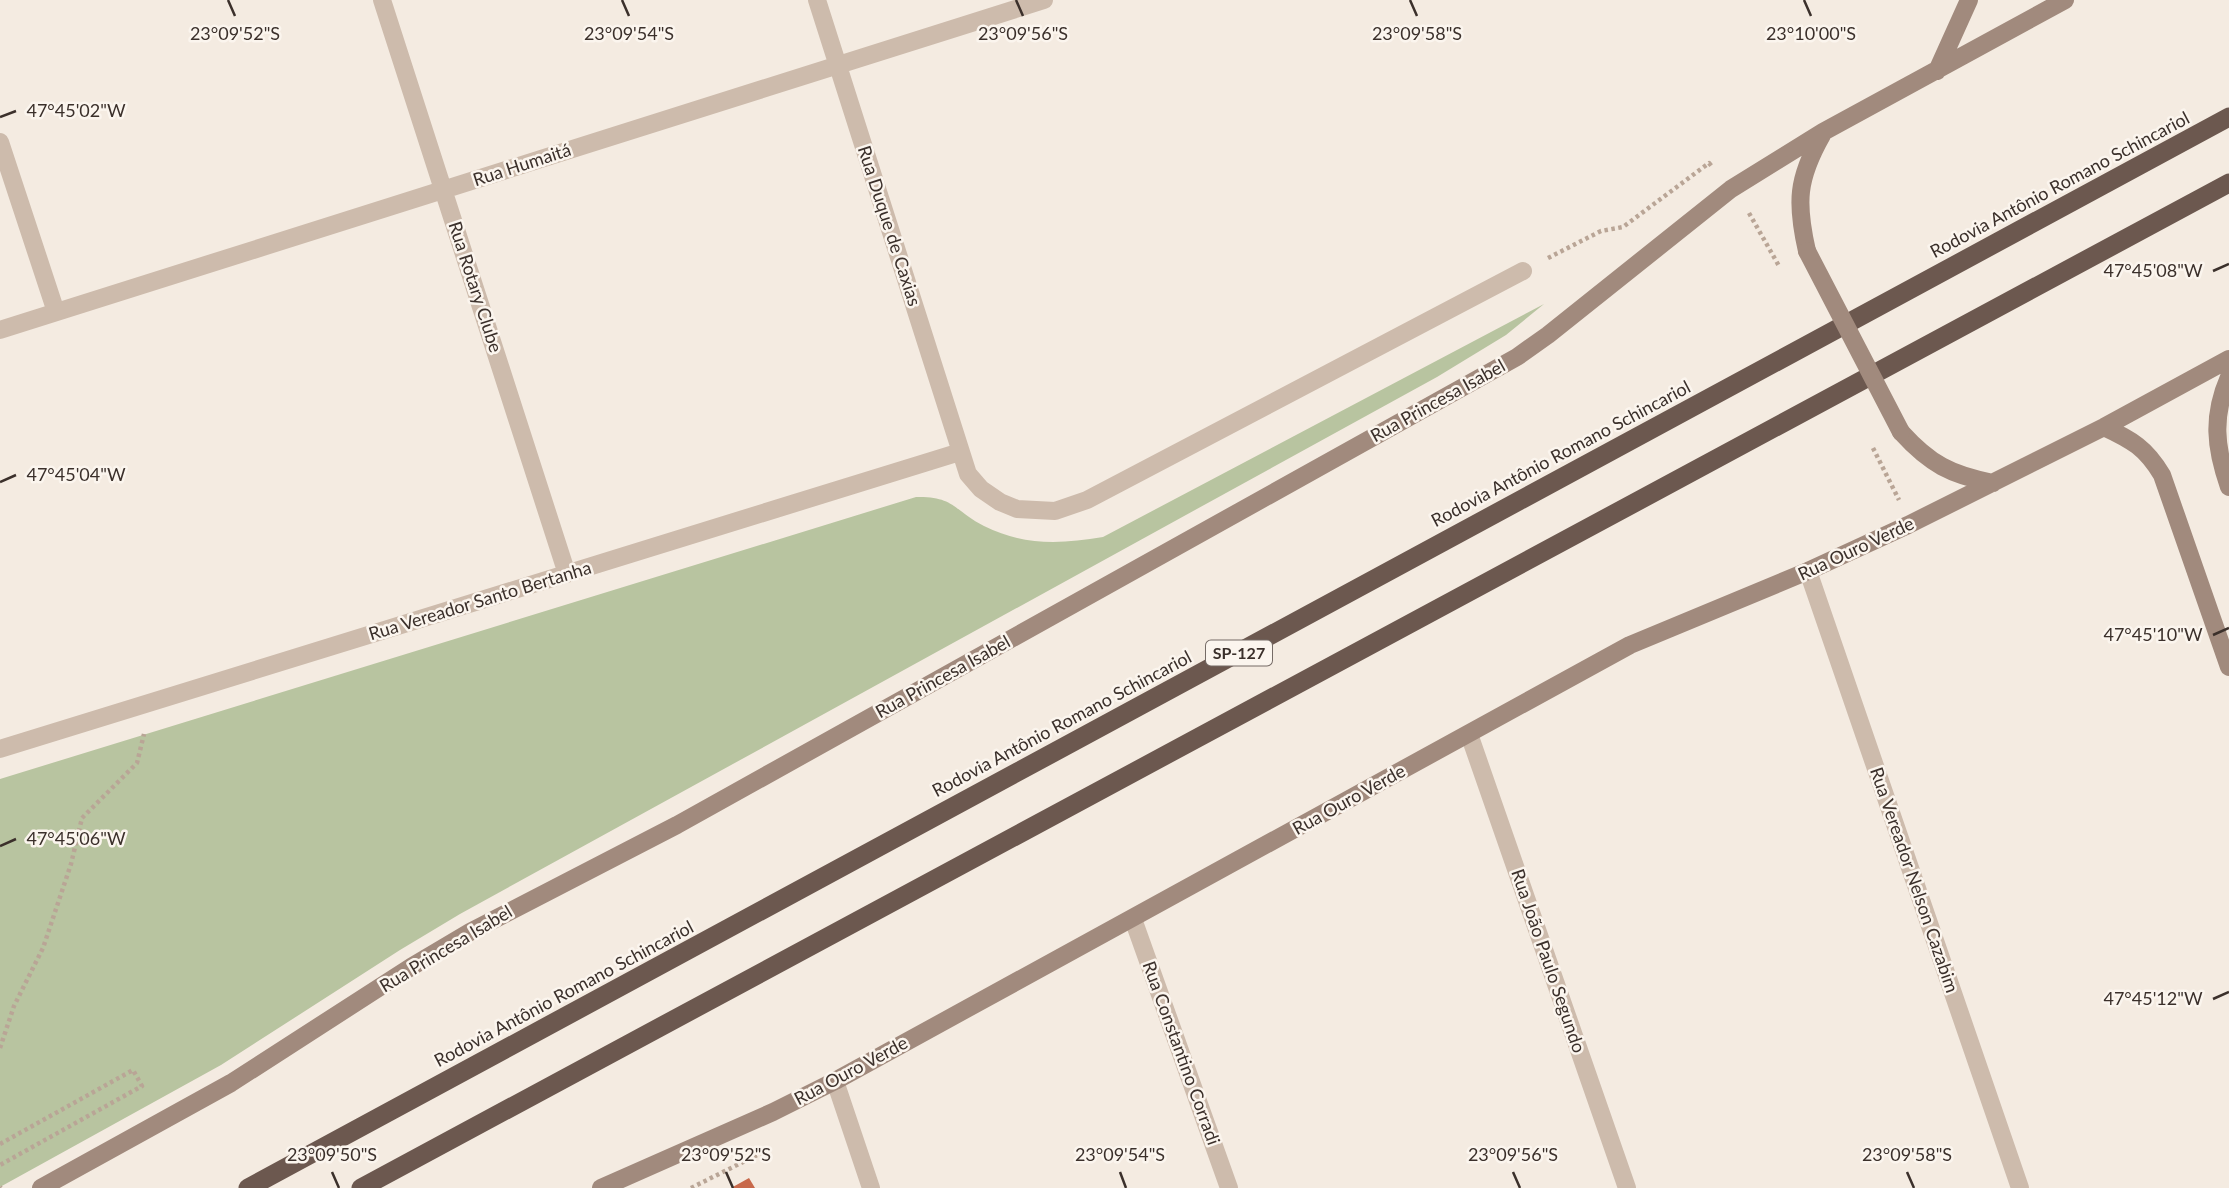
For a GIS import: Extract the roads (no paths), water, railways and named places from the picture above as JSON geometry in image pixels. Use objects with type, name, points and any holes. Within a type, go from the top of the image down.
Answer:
[{"type":"highway","name":"Rodovia Antônio Romano Schincariol","points":[[248,1188],[2229,117]]},
{"type":"highway","points":[[361,1188],[2229,183]]},
{"type":"main road","points":[[1937,71],[1969,0]]},
{"type":"main road","name":"Rua Princesa Isabel","points":[[41,1188],[231,1083],[470,932],[677,825],[1517,357],[1731,189],[1823,132],[2064,0]]},
{"type":"main road","points":[[1823,132],[1808,160],[1800,190],[1800,221],[1807,251],[1901,432],[1920,453],[1942,468],[1967,478],[1993,483]]},
{"type":"main road","name":"Rua Ouro Verde","points":[[601,1188],[773,1112],[835,1081],[1630,645],[1808,571],[1908,525],[2104,427],[2229,359]]},
{"type":"main road","points":[[2229,377],[2222,392],[2216,428],[2219,459],[2229,486]]},
{"type":"main road","points":[[2104,427],[2131,439],[2151,456],[2162,475],[2229,667]]},
{"type":"street","name":"Rua Rotary Clube","points":[[382,0],[567,574]]},
{"type":"street","name":"Rua Duque de Caxias","points":[[817,0],[960,452]]},
{"type":"street","name":"Rua Humaitá","points":[[0,330],[1044,0]]},
{"type":"street","points":[[0,142],[56,312]]},
{"type":"street","points":[[960,452],[968,474],[981,489],[1000,502],[1017,509],[1055,511],[1087,500],[1523,271]]},
{"type":"street","name":"Rua Vereador Santo Bertanha","points":[[0,748],[960,452]]},
{"type":"street","name":"Rua Vereador Nelson Cazabim","points":[[1808,571],[2020,1188]]},
{"type":"street","name":"Rua João Paulo Segundo","points":[[1469,734],[1627,1188]]},
{"type":"street","name":"Rua Constantino Corradi","points":[[1133,919],[1229,1188]]},
{"type":"street","points":[[835,1081],[871,1188]]}]
